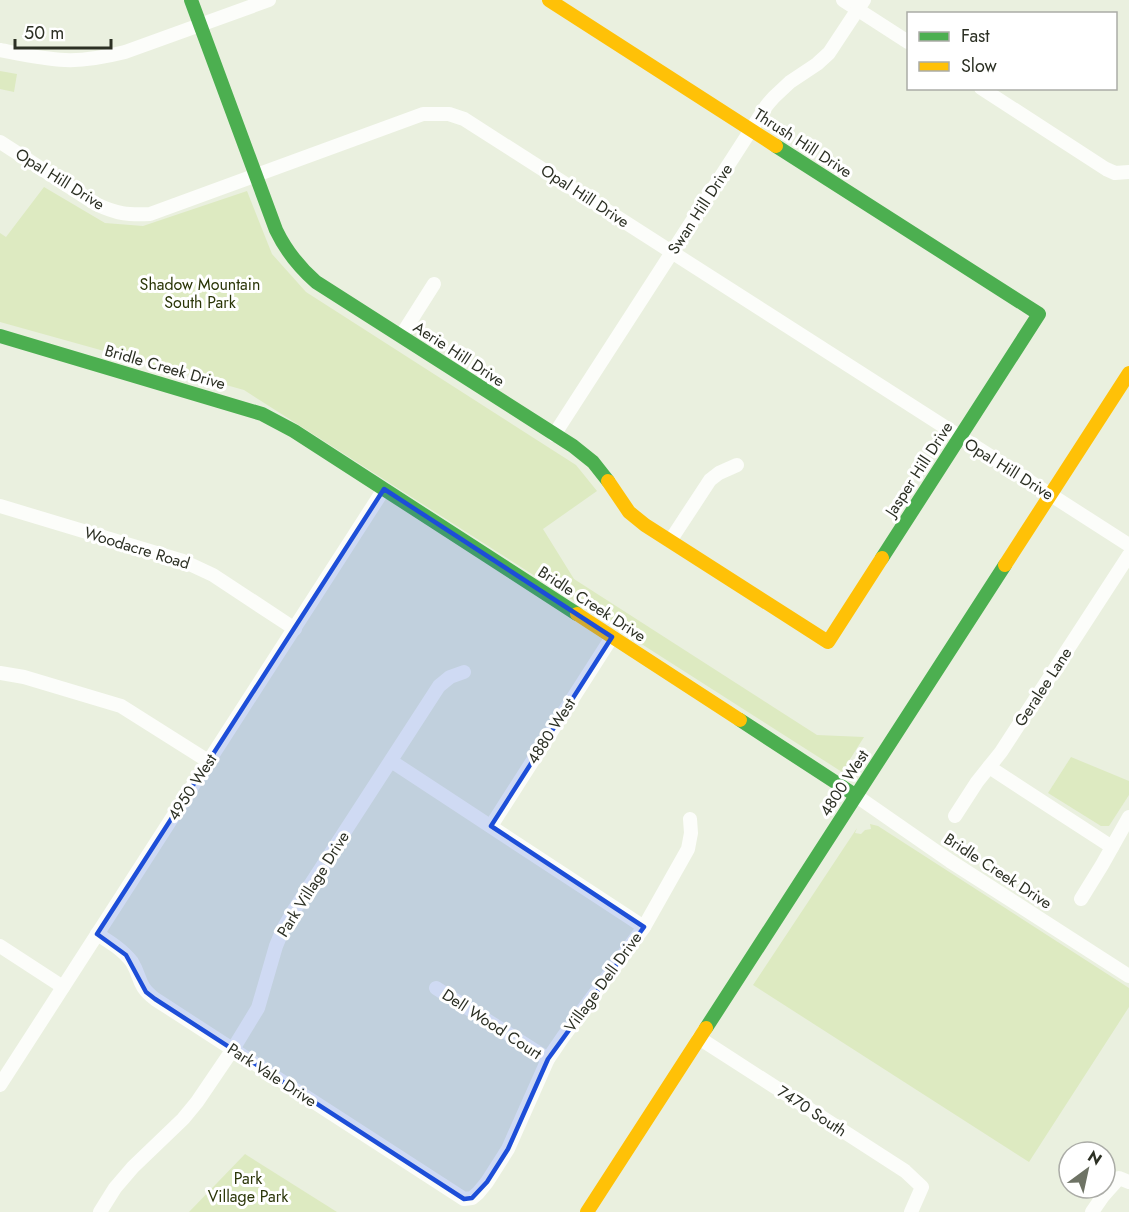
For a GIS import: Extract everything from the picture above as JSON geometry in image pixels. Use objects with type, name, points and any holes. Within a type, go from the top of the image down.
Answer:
[{"type":"street","name":"Aerie Hill Drive","points":[[191,0],[276,230],[284,247],[297,265],[316,282],[573,446],[593,462],[629,512],[645,525],[828,642]]},
{"type":"street","points":[[0,50],[67,60],[94,59],[125,52],[269,0]]},
{"type":"street","name":"Thrush Hill Drive","points":[[549,0],[1040,314]]},
{"type":"street","points":[[843,0],[860,5],[907,40]]},
{"type":"street","name":"Swan Hill Drive","points":[[554,435],[767,105],[790,82],[829,53],[860,5]]},
{"type":"street","points":[[984,90],[1106,169],[1120,174],[1129,172]]},
{"type":"street","name":"Opal Hill Drive","points":[[0,142],[110,211],[128,215],[150,214],[423,114],[449,114],[464,119],[1129,545]]},
{"type":"street","points":[[401,336],[434,284]]},
{"type":"street","name":"Jasper Hill Drive","points":[[828,642],[1040,314]]},
{"type":"street","name":"Bridle Creek Drive","points":[[0,336],[225,402],[262,414],[294,431],[855,795],[950,861],[1129,976]]},
{"type":"street","name":"4800 West","points":[[587,1212],[1129,373]]},
{"type":"street","points":[[670,541],[710,480],[738,465]]},
{"type":"street","name":"4950 West","points":[[0,1085],[384,489]]},
{"type":"street","name":"Woodacre Road","points":[[0,507],[190,564],[213,575],[295,629]]},
{"type":"street","name":"Geralee Lane","points":[[955,816],[977,782],[1001,752],[1129,555]]},
{"type":"street","name":"4880 West","points":[[491,826],[612,637]]},
{"type":"street","name":"Park Village Drive","points":[[100,1212],[115,1188],[133,1167],[183,1119],[197,1102],[233,1049],[258,1008],[276,945],[283,929],[439,686],[450,677],[464,672]]},
{"type":"street","points":[[0,673],[24,677],[121,706],[208,761]]},
{"type":"street","name":"Village Dell Drive","points":[[391,761],[644,927],[548,1059],[508,1149],[478,1193],[472,1198],[464,1199]]},
{"type":"street","points":[[989,767],[1112,847]]},
{"type":"street","points":[[1081,899],[1129,817]]},
{"type":"street","points":[[644,927],[688,849],[691,833],[690,819]]},
{"type":"street","name":"Park Vale Drive","points":[[98,934],[126,955],[134,965],[146,992],[464,1199]]},
{"type":"street","points":[[0,946],[63,987]]},
{"type":"street","name":"Dell Wood Court","points":[[436,988],[548,1059]]},
{"type":"street","name":"7470 South","points":[[699,1038],[905,1171],[922,1187],[911,1212]]},
{"type":"street","points":[[1092,1212],[1103,1196],[1124,1180]]},
{"type":"highlighted area","points":[[384,489],[612,637],[491,826],[644,927],[548,1059],[508,1149],[487,1182],[472,1198],[464,1199],[155,999],[146,992],[126,955],[97,934]]},
{"type":"green space","points":[[0,71],[17,74],[14,92],[0,89]]},
{"type":"green space","name":"Shadow Mountain South Park","points":[[44,187],[105,223],[143,226],[247,191],[272,254],[306,292],[576,465],[597,491],[543,529],[574,579],[817,735],[864,737],[842,772],[244,390],[0,322],[0,233],[6,237]]},
{"type":"green space","points":[[1071,757],[1129,781],[1129,795],[1109,826],[1101,826],[1048,793]]},
{"type":"green space","points":[[870,824],[878,826],[1129,988],[1129,1007],[1029,1162],[753,985],[857,828],[855,833],[861,834],[871,829]]},
{"type":"green space","name":"Park Village Park","points":[[245,1154],[337,1212],[189,1212]]},
{"type":"traffic: fast","points":[[191,0],[276,230],[299,264],[316,282],[573,446],[593,462],[608,481]]},
{"type":"traffic: fast","points":[[776,146],[1039,314],[882,558]]},
{"type":"traffic: fast","points":[[0,336],[262,414],[294,431],[577,614]]},
{"type":"traffic: fast","points":[[706,1028],[1005,565]]},
{"type":"traffic: fast","points":[[740,720],[855,795]]},
{"type":"traffic: slow","points":[[549,0],[776,146]]},
{"type":"traffic: slow","points":[[1005,565],[1129,373]]},
{"type":"traffic: slow","points":[[608,481],[629,512],[645,525],[828,642],[882,558]]},
{"type":"traffic: slow","points":[[577,614],[740,720]]},
{"type":"traffic: slow","points":[[587,1212],[706,1028]]}]
